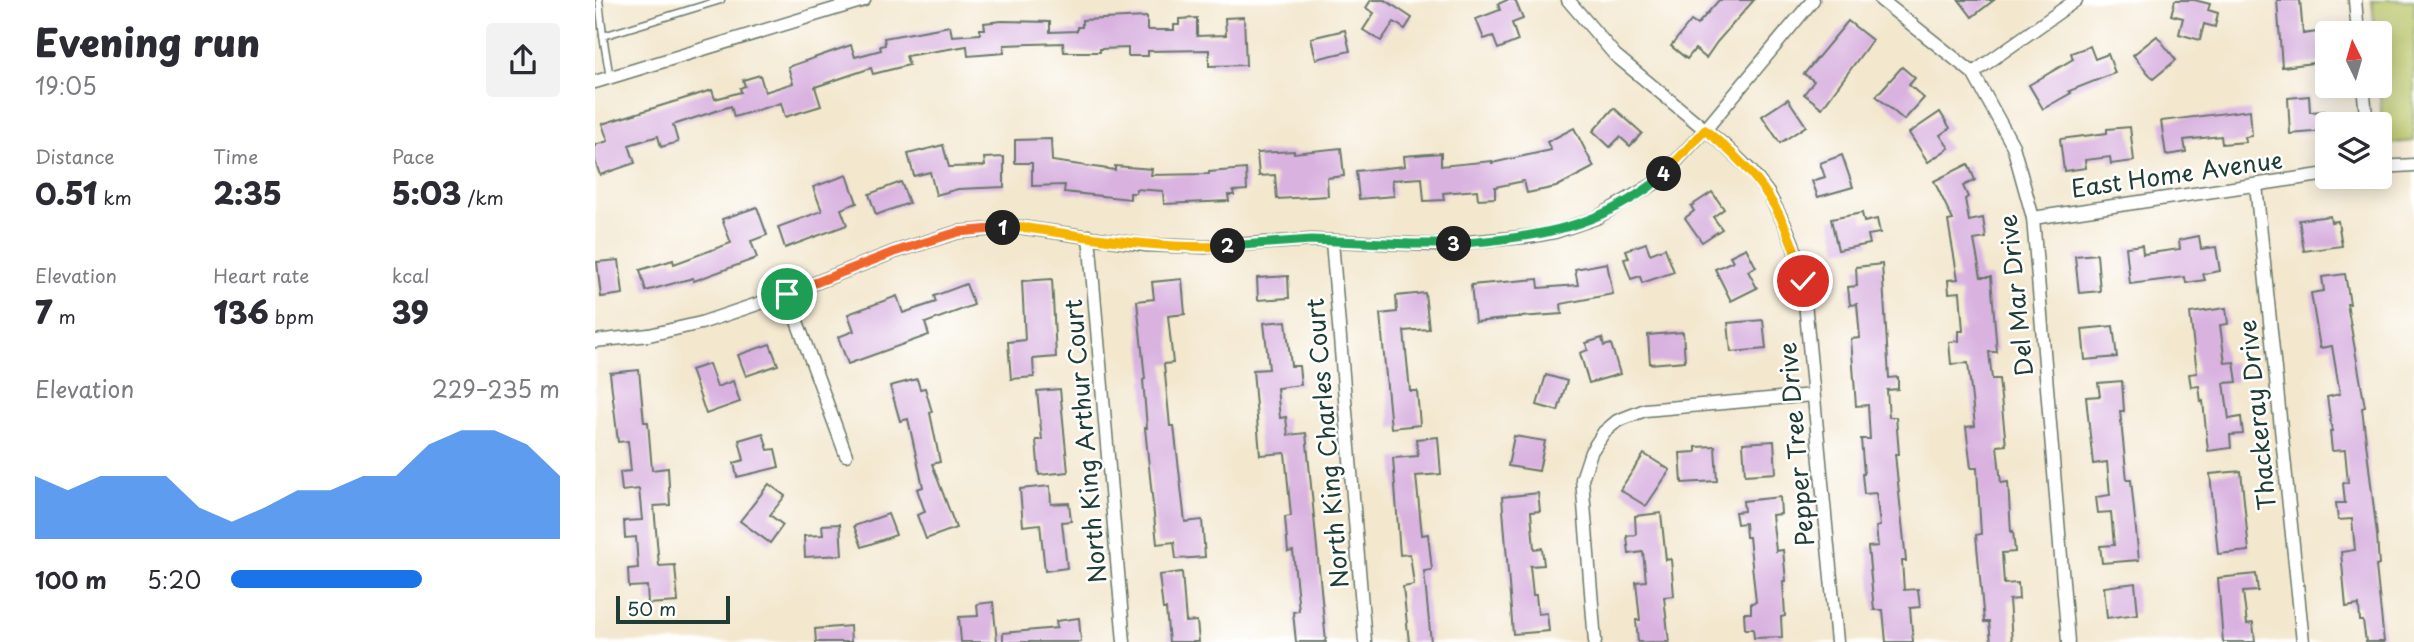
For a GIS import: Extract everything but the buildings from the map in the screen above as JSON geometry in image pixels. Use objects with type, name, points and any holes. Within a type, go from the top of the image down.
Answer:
[{"type":"street","points":[[595,82],[841,3],[864,0]]},
{"type":"street","name":"Pepper Tree Drive","points":[[1568,0],[1615,55],[1751,171],[1768,193],[1793,244],[1803,281],[1837,642]]},
{"type":"street","points":[[595,341],[649,335],[701,323],[787,294],[894,252],[958,232],[1019,227],[1146,245],[1205,247],[1311,240],[1457,244],[1534,236],[1596,218],[1657,182],[1705,130],[1813,0]]},
{"type":"street","name":"Del Mar Drive","points":[[1881,0],[1973,73],[2013,146],[2033,218],[2068,642]]},
{"type":"street","points":[[1973,73],[2076,0]]},
{"type":"street","points":[[2355,0],[2357,21]]},
{"type":"street","points":[[2392,166],[2414,165]]},
{"type":"street","name":"East Home Avenue","points":[[2033,218],[2315,176]]},
{"type":"street","name":"Thackeray Drive","points":[[2256,185],[2303,642]]},
{"type":"street","name":"North King Arthur Court","points":[[1089,236],[1124,642]]},
{"type":"street","name":"North King Charles Court","points":[[1332,240],[1366,642]]},
{"type":"street","points":[[787,294],[846,456]]},
{"type":"street","points":[[1595,642],[1582,480],[1591,452],[1604,432],[1618,421],[1645,410],[1813,395]]},
{"type":"lane","points":[[599,0],[610,78]]},
{"type":"lane","points":[[603,36],[721,0]]},
{"type":"green space","points":[[2372,0],[2414,0],[2414,141],[2392,143],[2392,112],[2381,112],[2380,98],[2392,98],[2392,21],[2374,21]]},
{"type":"route","points":[[787,294],[894,252],[958,232],[1019,227],[1146,245],[1205,247],[1311,240],[1436,245],[1534,236],[1596,218],[1639,194],[1657,182],[1705,130],[1751,171],[1768,193],[1793,244],[1803,281]]}]
